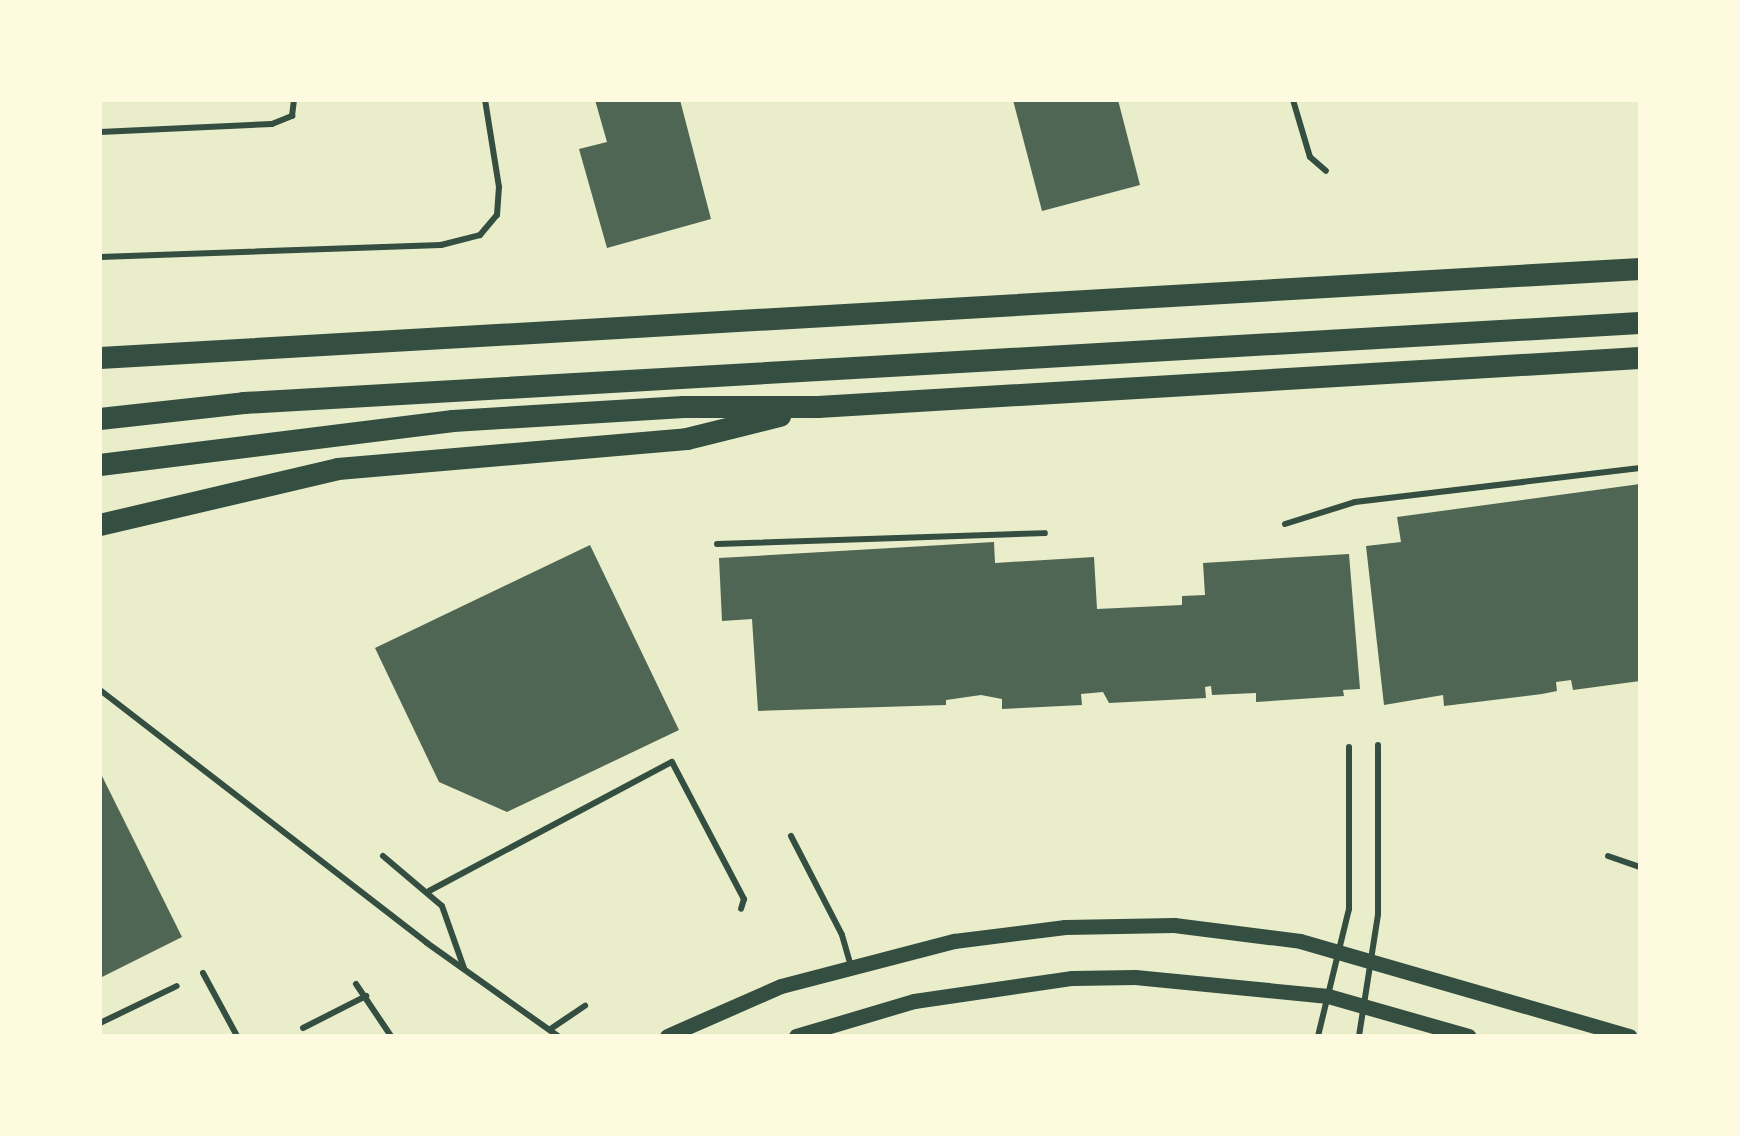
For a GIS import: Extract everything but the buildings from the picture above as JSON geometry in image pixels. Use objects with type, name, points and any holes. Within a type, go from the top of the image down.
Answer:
[{"type":"highway","points":[[100,360],[1640,269]]},
{"type":"highway","points":[[100,419],[262,402],[1640,323]]},
{"type":"highway","points":[[100,465],[453,421],[684,407],[818,407],[1640,358]]},
{"type":"highway","points":[[100,525],[338,469],[687,439],[818,407]]},
{"type":"street","points":[[668,1036],[781,986],[954,940],[1065,927],[1174,925],[1372,958],[1630,1036]]},
{"type":"street","points":[[796,1036],[914,1001],[1072,978],[1135,977],[1328,996],[1468,1036]]},
{"type":"lane","points":[[100,132],[272,124],[292,116],[294,100]]},
{"type":"lane","points":[[100,257],[442,246],[480,235],[497,215],[499,186],[485,100]]},
{"type":"lane","points":[[1293,100],[1310,157],[1326,171]]},
{"type":"lane","points":[[1284,524],[1355,502],[1640,468]]},
{"type":"lane","points":[[717,544],[1045,533]]},
{"type":"lane","points":[[100,690],[558,1036]]},
{"type":"lane","points":[[1359,1036],[1372,958],[1378,745]]},
{"type":"lane","points":[[1318,1036],[1349,909],[1349,747]]},
{"type":"lane","points":[[429,890],[672,762],[744,899],[741,910]]},
{"type":"lane","points":[[791,836],[842,935],[851,966]]},
{"type":"lane","points":[[383,856],[429,890],[442,906],[465,969]]},
{"type":"lane","points":[[1608,856],[1640,866]]},
{"type":"lane","points":[[203,973],[237,1036]]},
{"type":"lane","points":[[356,984],[391,1036]]},
{"type":"lane","points":[[100,1023],[177,986]]},
{"type":"lane","points":[[304,1028],[366,996]]},
{"type":"lane","points":[[552,1028],[585,1006]]}]
